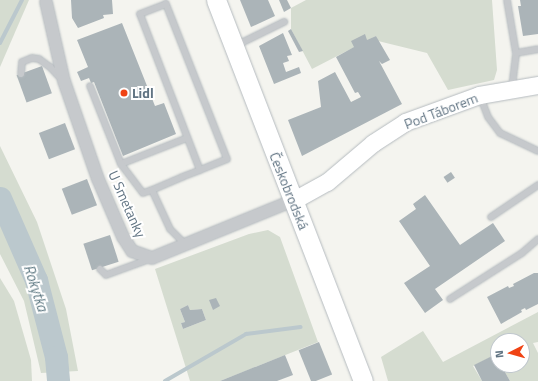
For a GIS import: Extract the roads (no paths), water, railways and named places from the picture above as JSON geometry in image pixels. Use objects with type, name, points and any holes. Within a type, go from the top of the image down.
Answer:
[{"type":"main road","name":"Českobrodská","points":[[216,0],[363,381]]},
{"type":"main road","name":"Pod Táborem","points":[[294,200],[327,182],[373,143],[405,122],[479,95],[538,85]]},
{"type":"street","name":"U Smetanky","points":[[45,1],[64,81],[98,179],[123,237],[132,251],[152,258]]},
{"type":"street","points":[[152,258],[294,200]]},
{"type":"lane","points":[[507,0],[516,54],[512,89]]},
{"type":"lane","points":[[90,86],[121,164],[143,193],[152,190],[227,159],[166,4],[140,14],[200,170]]},
{"type":"lane","points":[[234,47],[284,22]]},
{"type":"lane","points":[[516,54],[538,49]]},
{"type":"lane","points":[[22,74],[22,62],[27,59],[39,59],[64,81]]},
{"type":"lane","points":[[479,95],[488,117],[500,133],[538,151]]},
{"type":"lane","points":[[121,164],[187,138]]},
{"type":"lane","points":[[491,217],[538,185]]},
{"type":"lane","points":[[152,190],[170,229],[185,244]]},
{"type":"lane","points":[[450,299],[522,253],[538,239]]},
{"type":"lane","points":[[100,269],[104,275],[110,275],[152,258]]},
{"type":"waterway","points":[[0,43],[22,0]]},
{"type":"waterway","name":"Rokytka","points":[[0,198],[36,280],[56,357],[58,381]]},
{"type":"waterway","points":[[165,381],[246,334],[301,327]]},
{"type":"place","name":"Lidl","points":[[124,93]]}]
